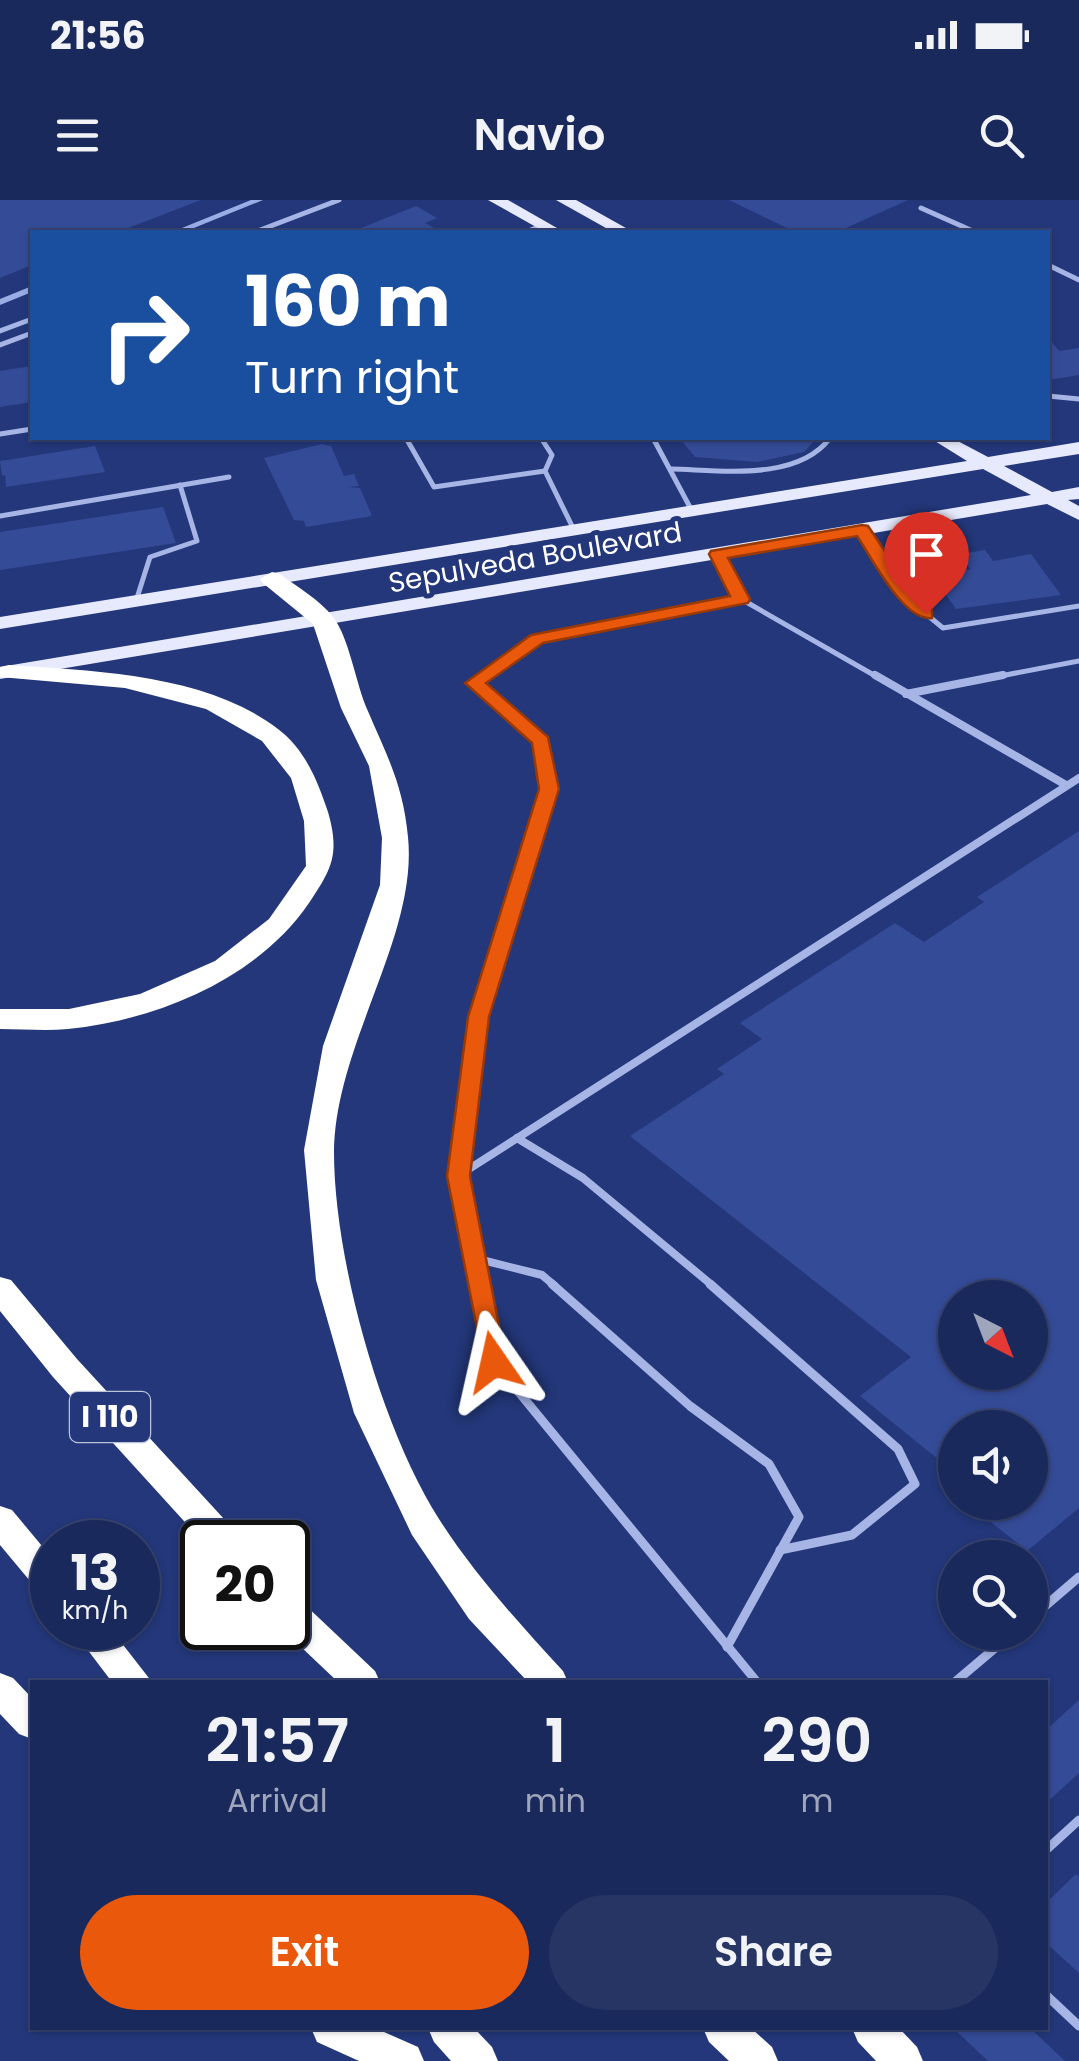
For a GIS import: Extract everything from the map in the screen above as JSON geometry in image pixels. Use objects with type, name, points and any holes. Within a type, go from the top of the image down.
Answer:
[{"type":"highway","points":[[272,580],[324,621],[354,708],[382,766],[396,838],[394,885],[338,1046],[319,1150],[332,1280],[371,1414],[424,1525],[482,1608],[548,1680]]},
{"type":"highway","points":[[0,1020],[69,1019],[132,1005],[225,968],[280,926],[320,866],[317,821],[304,778],[271,735],[215,704],[126,680],[5,673]]},
{"type":"highway","name":"I 110","points":[[0,1289],[65,1368],[204,1520]]},
{"type":"highway","points":[[0,1520],[30,1556]]},
{"type":"highway","points":[[310,1633],[360,1680]]},
{"type":"highway","points":[[107,1650],[132,1680]]},
{"type":"highway","points":[[0,1689],[30,1720]]},
{"type":"highway","points":[[335,2030],[404,2061]]},
{"type":"highway","points":[[450,2030],[478,2061]]},
{"type":"highway","points":[[724,2030],[758,2061]]},
{"type":"highway","points":[[874,2030],[904,2061]]},
{"type":"main road","points":[[496,200],[550,229]]},
{"type":"main road","points":[[564,200],[621,230]]},
{"type":"main road","points":[[942,440],[1079,514]]},
{"type":"main road","points":[[1028,440],[1079,466]]},
{"type":"main road","points":[[1053,452],[1079,448]]},
{"type":"main road","name":"Sepulveda Boulevard","points":[[0,623],[1053,452]]},
{"type":"main road","name":"Sepulveda Boulevard","points":[[5,673],[1079,494]]},
{"type":"lane","points":[[260,230],[338,200]]},
{"type":"lane","points":[[921,208],[970,230]]},
{"type":"lane","points":[[1050,266],[1079,280]]},
{"type":"lane","points":[[0,331],[30,319]]},
{"type":"lane","points":[[0,346],[30,334]]},
{"type":"lane","points":[[1050,396],[1079,399]]},
{"type":"lane","points":[[0,434],[30,429]]},
{"type":"lane","points":[[407,440],[434,487],[545,471]]},
{"type":"lane","points":[[542,440],[552,456],[545,471]]},
{"type":"lane","points":[[655,440],[692,511]]},
{"type":"lane","points":[[671,469],[778,466],[815,456],[825,450],[829,440]]},
{"type":"lane","points":[[545,471],[574,530]]},
{"type":"lane","points":[[0,516],[229,476]]},
{"type":"lane","points":[[136,602],[150,558],[197,542],[180,485]]},
{"type":"lane","points":[[862,530],[909,600],[943,628],[1079,606]]},
{"type":"lane","points":[[718,554],[741,599],[1066,785]]},
{"type":"lane","points":[[741,599],[538,639],[474,683],[542,742],[549,789],[478,1017],[458,1176],[494,1362],[754,1680]]},
{"type":"lane","points":[[906,694],[1079,660]]},
{"type":"lane","points":[[458,1176],[1079,778]]},
{"type":"lane","points":[[517,1138],[596,1189],[747,1314],[779,1347],[898,1448],[914,1484],[852,1535],[780,1550]]},
{"type":"lane","points":[[474,1258],[542,1275],[690,1406],[770,1464],[798,1517],[727,1647]]},
{"type":"lane","points":[[1048,1604],[1079,1578]]},
{"type":"lane","points":[[957,1680],[993,1650]]},
{"type":"lane","points":[[1048,1848],[1079,1820]]},
{"type":"lane","points":[[1048,1997],[1079,2026]]},
{"type":"building","points":[[0,200],[201,200],[123,230],[30,230],[30,266],[0,278]]},
{"type":"building","points":[[729,200],[908,200],[841,230],[791,230]]},
{"type":"building","points":[[416,206],[437,218],[425,223],[438,230],[356,230]]},
{"type":"building","points":[[1050,340],[1059,351],[1079,348],[1079,375],[1050,380]]},
{"type":"building","points":[[30,366],[30,402],[0,407],[0,371]]},
{"type":"building","points":[[681,440],[815,440],[804,452],[757,462],[695,457]]},
{"type":"building","points":[[322,444],[331,446],[344,476],[354,474],[359,486],[348,487],[360,488],[372,516],[306,527],[304,521],[294,520],[264,458]]},
{"type":"building","points":[[95,446],[105,472],[6,487],[0,461]]},
{"type":"building","points":[[163,507],[176,543],[0,570],[0,532]]},
{"type":"building","points":[[985,550],[993,561],[1031,554],[1061,595],[956,609],[933,576],[970,569],[960,554]]},
{"type":"building","points":[[1079,831],[1079,1508],[1040,1540],[1013,1540],[988,1520],[1048,1520],[1048,1410],[938,1410],[938,1459],[860,1396],[911,1357],[630,1136],[724,1074],[717,1069],[762,1039],[740,1023],[895,923],[924,942],[984,902],[977,897]]},
{"type":"building","points":[[1079,1700],[1079,1773],[1048,1801],[1048,1728]]},
{"type":"building","points":[[1076,1874],[1079,1877],[1079,1973],[1048,1945],[1048,1901]]},
{"type":"building","points":[[955,2030],[1032,2030],[1065,2061],[988,2061]]},
{"type":"waterway","points":[[182,230],[259,200]]},
{"type":"waterway","points":[[0,302],[30,290]]},
{"type":"route","points":[[494,1362],[458,1176],[478,1017],[549,789],[542,742],[474,683],[538,639],[741,599],[718,554],[862,530],[909,600],[926,614]]}]
